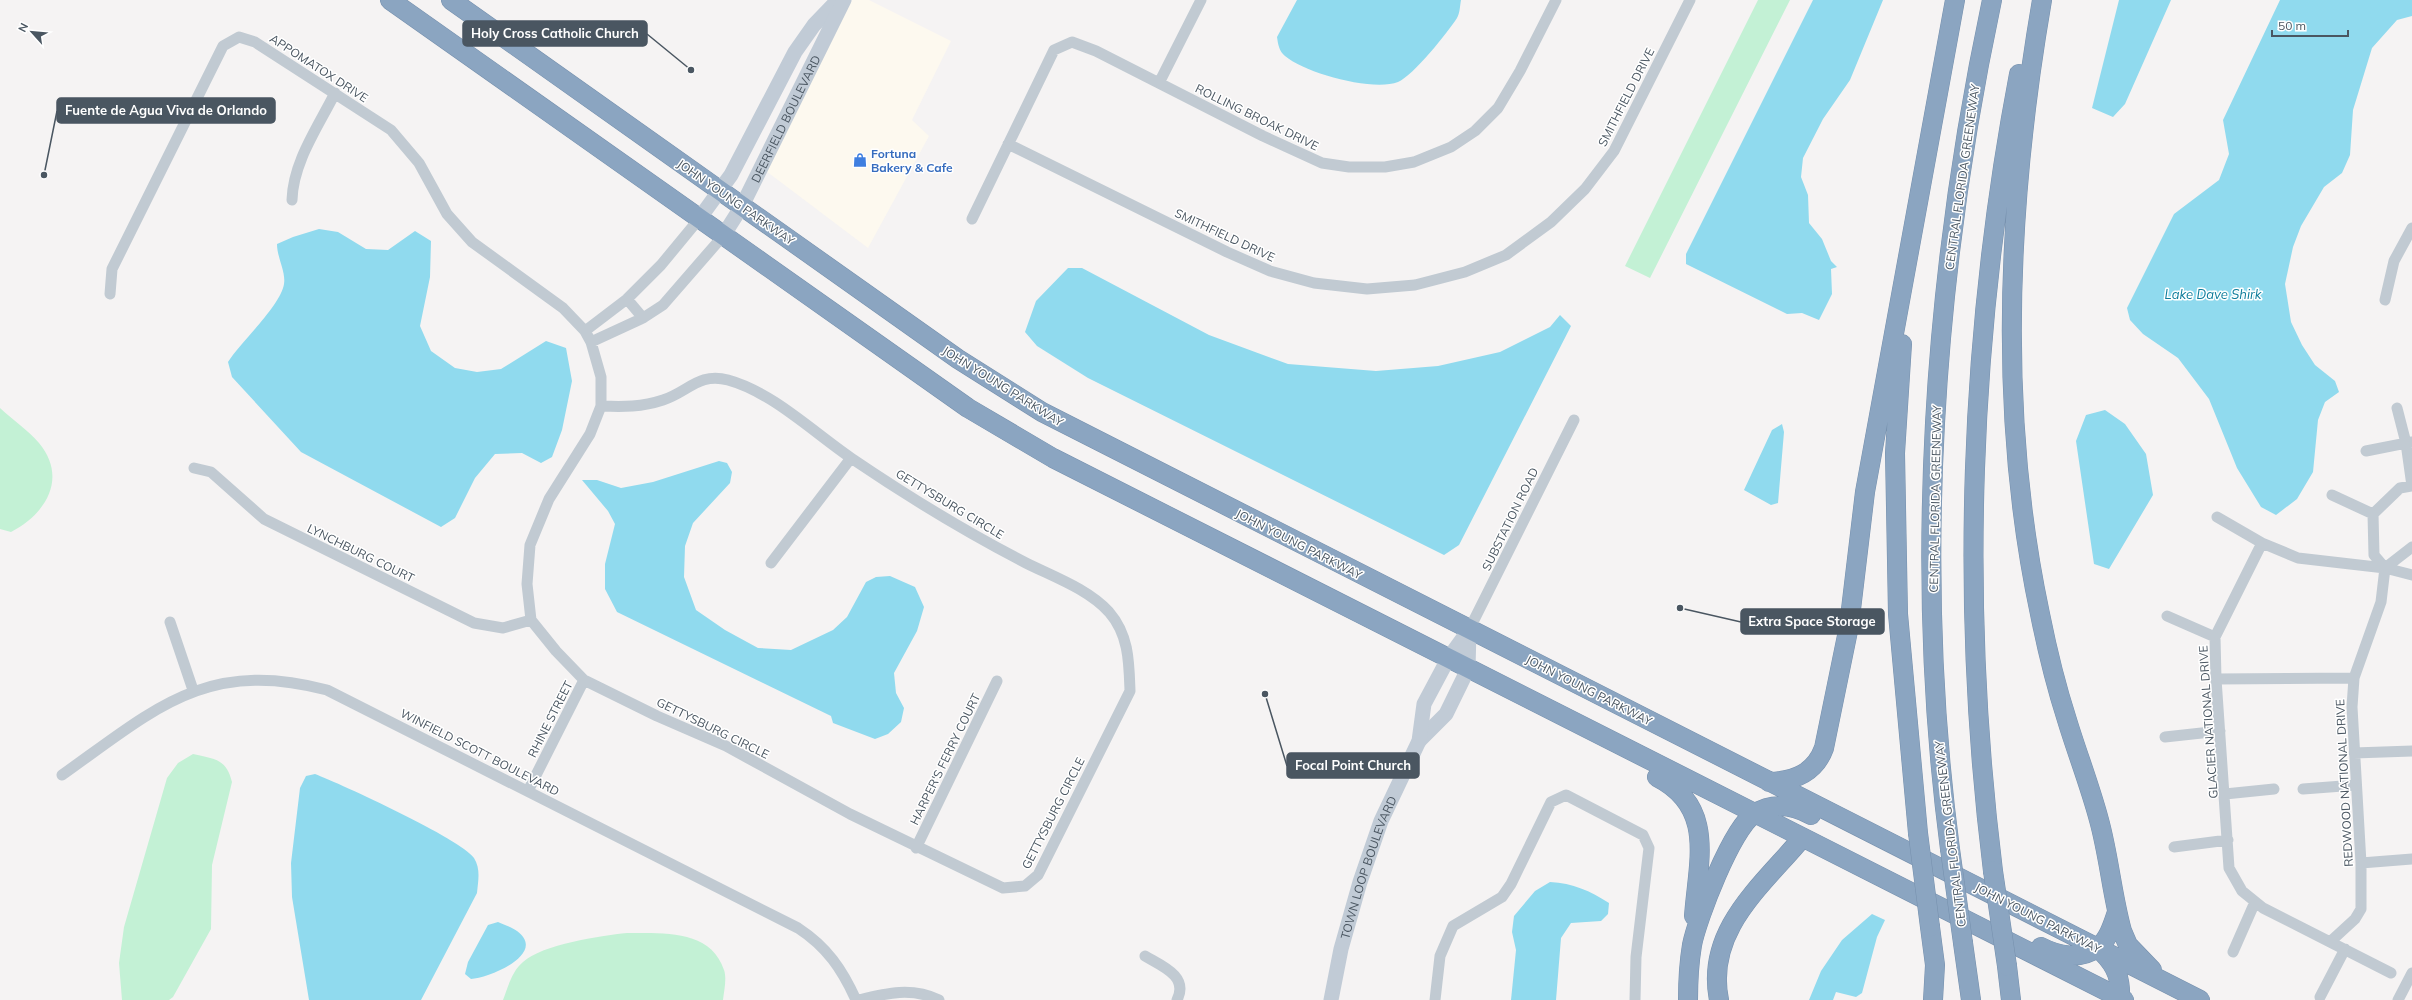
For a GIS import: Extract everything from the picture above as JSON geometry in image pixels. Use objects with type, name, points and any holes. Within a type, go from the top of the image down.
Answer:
[{"type":"highway","points":[[390,0],[968,408],[1053,458],[2121,999],[2120,978],[2112,963],[2098,948]]},
{"type":"highway","name":"JOHN YOUNG PARKWAY","points":[[451,0],[720,192],[958,359],[1042,412],[2200,1000]]},
{"type":"highway","points":[[1770,782],[1782,781],[1806,774],[1819,761],[1824,748],[1849,626],[1865,492],[1955,0]]},
{"type":"highway","name":"CENTRAL FLORIDA GREENEWAY","points":[[1971,1000],[1950,849],[1940,752],[1933,641],[1932,530],[1936,420],[1944,310],[1957,201],[1973,98],[1992,0]]},
{"type":"highway","points":[[2011,1000],[1986,810],[1975,640],[1974,531],[1977,422],[1986,314],[1998,206],[2015,98],[2034,0]]},
{"type":"highway","points":[[2042,0],[2034,46],[2014,220],[2011,309],[2013,412],[2023,520],[2040,615],[2066,717],[2100,821],[2117,912],[2128,945],[2163,981]]},
{"type":"highway","points":[[1907,261],[1895,453],[1898,606],[1918,833],[1935,965],[1933,1000]]},
{"type":"highway","points":[[1518,694],[1556,726],[1671,784],[1687,800],[1700,829],[1688,1000]]},
{"type":"highway","points":[[1692,944],[1710,890],[1744,824],[1754,814],[1782,805],[1796,807],[2003,912],[2029,913]]},
{"type":"highway","points":[[1719,1000],[1716,966],[1725,934],[1734,918],[1802,838]]},
{"type":"highway","points":[[1861,868],[1897,874],[2060,955],[2069,956],[2098,948],[2111,929],[2117,912]]},
{"type":"street","name":"DEERFIELD BOULEVARD","points":[[699,219],[731,175],[795,52],[814,25],[838,0]]},
{"type":"street","name":"DEERFIELD BOULEVARD","points":[[723,236],[742,206],[844,0]]},
{"type":"street","points":[[1159,83],[1200,0]]},
{"type":"street","name":"ROLLING BROAK DRIVE","points":[[972,219],[1054,50],[1072,42],[1096,51],[1263,136],[1322,163],[1349,167],[1385,167],[1414,162],[1451,147],[1475,131],[1498,108],[1520,70],[1556,0]]},
{"type":"street","name":"SMITHFIELD DRIVE","points":[[1008,144],[1227,252],[1270,271],[1314,283],[1367,289],[1415,285],[1465,272],[1506,255],[1551,222],[1585,189],[1614,151],[1690,0]]},
{"type":"street","name":"APPOMATOX DRIVE","points":[[110,294],[112,268],[223,46],[239,37],[255,42],[391,130],[419,163],[446,214],[472,242],[563,308],[585,331]]},
{"type":"street","points":[[292,200],[292,183],[297,168],[335,93]]},
{"type":"street","points":[[531,620],[527,584],[530,545],[549,499],[590,434],[601,406],[601,378],[591,342],[585,331],[627,298],[661,266],[699,219]]},
{"type":"street","points":[[2385,300],[2394,261],[2412,228]]},
{"type":"street","points":[[591,342],[643,318],[663,305],[723,236]]},
{"type":"street","points":[[627,298],[643,318]]},
{"type":"street","name":"GETTYSBURG CIRCLE","points":[[531,620],[584,680],[657,716],[726,746],[916,848],[1003,888],[1025,886],[1038,875],[1130,691],[1128,659],[1123,632],[1109,612],[1089,595],[948,520],[851,458],[753,389],[726,379],[706,377],[665,400],[632,408],[601,406]]},
{"type":"street","points":[[2385,568],[2374,555],[2373,514],[2400,488],[2412,486],[2409,443],[2397,408]]},
{"type":"street","name":"SUBSTATION ROAD","points":[[1470,630],[1574,420]]},
{"type":"street","points":[[2366,451],[2409,443]]},
{"type":"street","points":[[771,563],[851,458]]},
{"type":"street","name":"LYNCHBURG COURT","points":[[194,468],[211,472],[264,519],[474,623],[503,628],[531,620]]},
{"type":"street","points":[[2332,495],[2373,514]]},
{"type":"street","points":[[2217,517],[2262,543],[2298,558],[2385,568],[2412,575]]},
{"type":"street","name":"GLACIER NATIONAL DRIVE","points":[[2262,543],[2215,637],[2216,679],[2229,868],[2242,891],[2263,908],[2331,941],[2391,973]]},
{"type":"street","points":[[2385,568],[2412,547]]},
{"type":"street","name":"REDWOOD NATIONAL DRIVE","points":[[2331,941],[2355,919],[2361,909],[2361,863],[2352,708],[2354,678],[2381,602],[2385,568]]},
{"type":"street","points":[[2167,616],[2215,637]]},
{"type":"street","points":[[170,622],[193,690]]},
{"type":"street","name":"TOWN LOOP BOULEVARD","points":[[1331,1000],[1341,949],[1376,834],[1419,741],[1424,704],[1448,658],[1470,630]]},
{"type":"street","name":"TOWN LOOP BOULEVARD","points":[[1419,741],[1446,714],[1468,669],[1470,630]]},
{"type":"street","points":[[2216,679],[2354,678]]},
{"type":"street","name":"WINFIELD SCOTT BOULEVARD","points":[[62,776],[162,706],[193,690],[222,683],[266,679],[302,683],[327,690],[798,928],[816,939],[835,960],[846,976],[858,1000]]},
{"type":"street","name":"RHINE STREET","points":[[528,791],[584,680]]},
{"type":"street","name":"HARPER'S FERRY COURT","points":[[916,848],[997,681]]},
{"type":"street","points":[[2165,737],[2220,731]]},
{"type":"street","points":[[2354,753],[2412,751]]},
{"type":"street","points":[[2303,789],[2356,785]]},
{"type":"street","points":[[2225,794],[2274,789]]},
{"type":"street","points":[[1435,1000],[1440,956],[1453,926],[1502,897],[1511,884],[1551,802],[1566,795],[1643,835],[1649,848],[1636,956],[1635,1000]]},
{"type":"street","points":[[2174,847],[2228,840]]},
{"type":"street","points":[[2361,863],[2412,859]]},
{"type":"street","points":[[2233,952],[2255,902]]},
{"type":"street","points":[[2320,998],[2345,949]]},
{"type":"street","points":[[1145,956],[1172,972],[1178,978],[1181,986],[1177,1000]]},
{"type":"street","points":[[2398,1000],[2412,973]]},
{"type":"street","points":[[858,1000],[902,991],[917,992],[939,1000]]},
{"type":"shaded area","points":[[852,0],[869,0],[951,41],[912,120],[929,136],[868,248],[766,171]]},
{"type":"green space","points":[[1758,0],[1790,0],[1650,278],[1625,266]]},
{"type":"green space","points":[[0,408],[35,438],[48,456],[52,469],[52,482],[49,494],[43,505],[34,515],[11,532],[0,529]]},
{"type":"green space","points":[[193,754],[213,759],[223,764],[232,782],[212,865],[211,929],[173,997],[169,1000],[122,1000],[119,963],[124,927],[167,778],[178,763]]},
{"type":"green space","points":[[627,933],[655,933],[684,936],[697,940],[708,947],[718,957],[725,973],[723,1000],[503,1000],[516,970],[523,962],[532,956],[544,950],[572,942]]},
{"type":"water","points":[[1297,0],[1461,0],[1457,18],[1421,63],[1398,82],[1373,85],[1340,79],[1308,69],[1285,56],[1281,52],[1277,37]]},
{"type":"water","points":[[1813,0],[1883,0],[1850,80],[1823,119],[1803,158],[1801,177],[1808,195],[1809,223],[1822,239],[1831,261],[1837,267],[1831,269],[1832,294],[1819,320],[1802,313],[1787,314],[1686,264],[1686,254]]},
{"type":"water","points":[[2119,0],[2171,0],[2125,104],[2113,117],[2092,108]]},
{"type":"water","name":"Lake Dave Shirk","points":[[2280,0],[2412,0],[2412,16],[2397,20],[2372,48],[2353,110],[2350,155],[2342,173],[2324,187],[2301,226],[2293,247],[2285,284],[2291,322],[2302,345],[2315,365],[2335,381],[2339,392],[2325,402],[2318,420],[2313,472],[2297,499],[2276,515],[2261,507],[2237,468],[2209,399],[2178,358],[2143,334],[2130,320],[2127,308],[2174,214],[2219,180],[2229,154],[2223,120]]},
{"type":"water","points":[[319,229],[338,232],[366,249],[388,250],[415,231],[431,241],[430,277],[420,326],[431,351],[455,368],[477,372],[501,369],[546,341],[566,348],[572,381],[562,430],[552,457],[541,463],[522,453],[495,454],[475,478],[455,518],[441,527],[301,452],[232,377],[228,362],[268,313],[281,293],[284,279],[277,244],[293,237]]},
{"type":"water","points":[[1068,268],[1082,268],[1209,335],[1288,364],[1376,371],[1438,366],[1500,352],[1550,327],[1560,315],[1571,326],[1459,545],[1444,555],[1088,378],[1037,346],[1025,332],[1036,301]]},
{"type":"water","points":[[2105,410],[2125,424],[2146,454],[2153,495],[2109,569],[2094,564],[2076,441],[2086,415]]},
{"type":"water","points":[[1782,424],[1784,432],[1778,503],[1771,505],[1744,490],[1772,430]]},
{"type":"water","points":[[719,461],[727,463],[732,472],[730,483],[693,523],[685,546],[684,577],[696,610],[725,630],[758,648],[791,650],[833,630],[847,617],[866,582],[876,577],[890,576],[915,587],[924,607],[917,631],[894,673],[896,693],[904,708],[901,722],[888,734],[875,739],[833,723],[831,716],[617,612],[605,589],[605,564],[615,524],[608,511],[582,480],[597,480],[621,488],[653,482]]},
{"type":"water","points":[[315,774],[373,800],[447,838],[465,849],[474,858],[478,866],[477,893],[421,1000],[309,1000],[292,897],[291,863],[300,788],[306,776]]},
{"type":"water","points":[[1550,882],[1581,888],[1595,895],[1609,903],[1608,914],[1601,921],[1571,923],[1561,938],[1556,1000],[1511,1000],[1516,950],[1512,932],[1514,916],[1535,891]]},
{"type":"water","points":[[1872,914],[1885,920],[1877,937],[1862,993],[1856,997],[1836,992],[1833,1000],[1809,1000],[1821,971],[1842,940]]},
{"type":"water","points":[[498,922],[517,931],[525,940],[525,948],[521,956],[502,969],[479,978],[471,979],[465,974],[468,962],[488,925]]},
{"type":"place","name":"Holy Cross Catholic Church","points":[[691,70]]},
{"type":"place","name":"Fortuna Bakery & Cafe","points":[[860,160]]},
{"type":"place","name":"Fuente de Agua Viva de Orlando","points":[[44,175]]},
{"type":"place","name":"Extra Space Storage","points":[[1680,608]]},
{"type":"place","name":"Focal Point Church","points":[[1265,694]]}]
